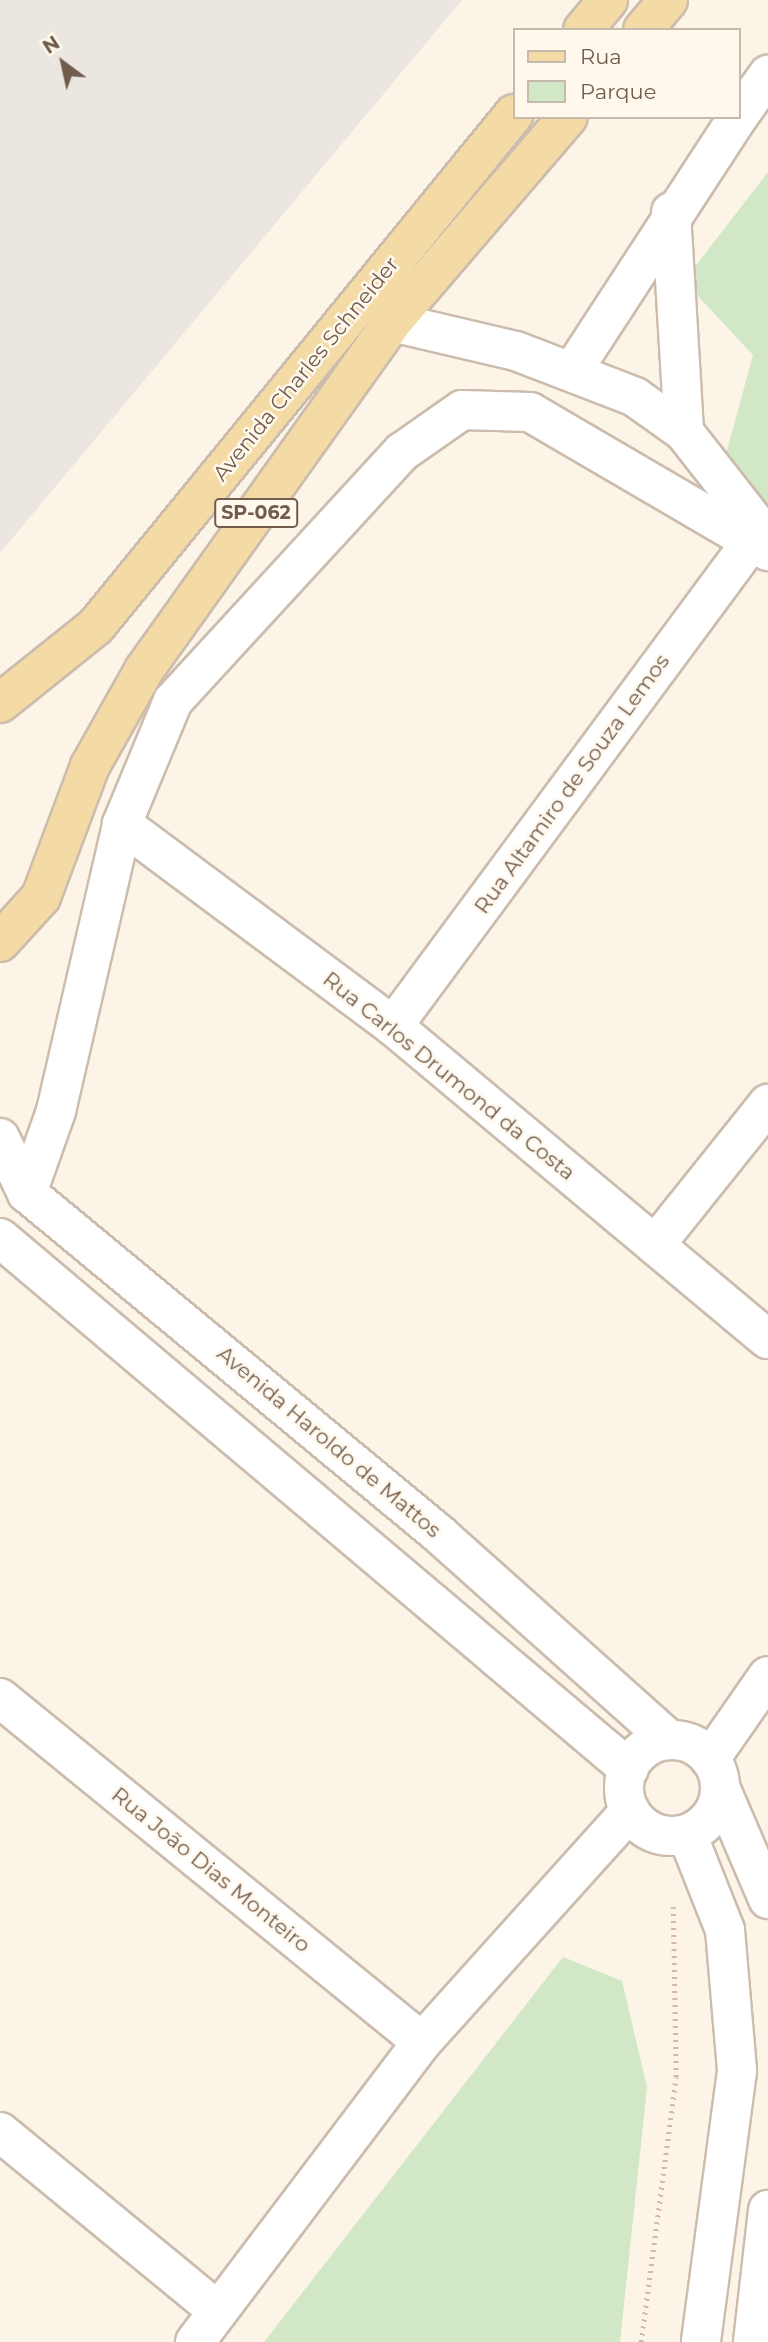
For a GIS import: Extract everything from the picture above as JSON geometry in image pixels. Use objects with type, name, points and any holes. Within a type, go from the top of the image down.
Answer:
[{"type":"main road","points":[[585,28],[608,0]]},
{"type":"main road","points":[[645,28],[668,0]]},
{"type":"main road","name":"Avenida Charles Schneider","points":[[0,703],[96,626],[512,116]]},
{"type":"main road","name":"Avenida Charles Schneider","points":[[0,942],[41,897],[90,765],[144,670],[392,323],[566,119]]},
{"type":"street","points":[[740,114],[768,75]]},
{"type":"street","points":[[573,370],[671,212],[737,119]]},
{"type":"street","points":[[671,212],[684,432]]},
{"type":"street","points":[[392,323],[573,370],[635,397],[684,432],[762,544]]},
{"type":"street","points":[[27,1193],[55,1111],[122,824],[173,701],[402,452],[462,410],[530,412],[762,544]]},
{"type":"street","name":"Rua Altamiro de Souza Lemos","points":[[393,1026],[762,544]]},
{"type":"street","name":"Rua Carlos Drumond da Costa","points":[[122,824],[393,1026],[768,1339]]},
{"type":"street","points":[[655,1245],[768,1104]]},
{"type":"street","points":[[0,1126],[55,1111]]},
{"type":"street","name":"Avenida Haroldo de Mattos","points":[[0,1138],[27,1193],[439,1534],[669,1741]]},
{"type":"street","points":[[0,1238],[629,1769]]},
{"type":"street","points":[[629,1811],[654,1833],[678,1835],[711,1815],[715,1773],[768,1676]]},
{"type":"street","name":"Rua João Dias Monteiro","points":[[0,1698],[422,2042]]},
{"type":"street","points":[[195,2342],[422,2042],[629,1811],[629,1769],[641,1752],[669,1741],[691,1745],[715,1773],[768,1899]]},
{"type":"street","points":[[678,1835],[725,1930],[737,2071],[701,2342]]},
{"type":"street","points":[[0,2132],[217,2310]]},
{"type":"street","points":[[753,2342],[768,2210]]},
{"type":"path","points":[[641,2342],[676,2077],[678,1835]]},
{"type":"shaded area","points":[[0,0],[462,0],[0,553]]},
{"type":"green space","points":[[768,172],[768,507],[723,465],[753,355],[684,281]]},
{"type":"green space","points":[[563,1957],[622,1981],[647,2087],[620,2342],[264,2342]]}]
